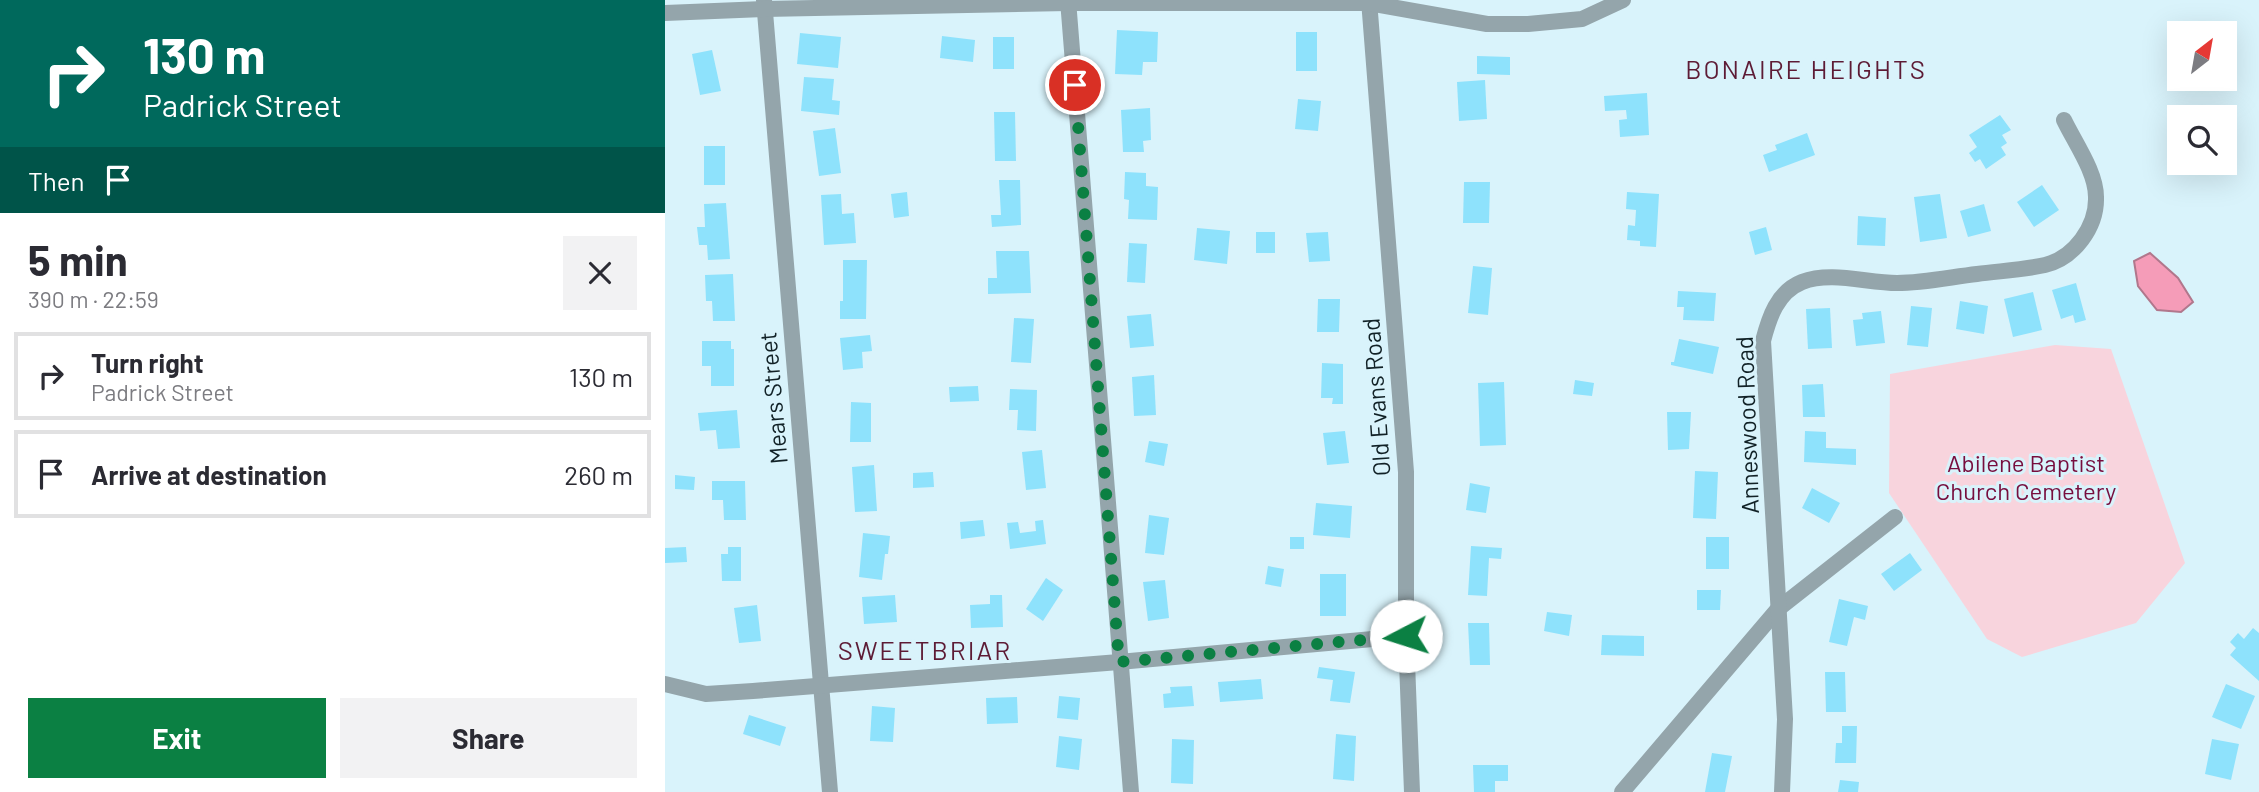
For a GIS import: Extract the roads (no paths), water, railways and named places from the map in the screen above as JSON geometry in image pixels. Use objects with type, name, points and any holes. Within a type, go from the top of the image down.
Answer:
[{"type":"street","points":[[665,13],[764,4],[1369,1],[1487,24],[1528,24],[1582,19],[1623,0]]},
{"type":"street","points":[[1068,1],[1131,792]]},
{"type":"street","name":"Old Evans Road","points":[[1369,1],[1406,472],[1406,636],[1412,792]]},
{"type":"street","name":"Mears Street","points":[[764,4],[830,792]]},
{"type":"street","name":"Anneswood Road","points":[[1783,792],[1785,719],[1763,341],[1769,316],[1781,296],[1801,282],[1825,278],[1898,283],[1929,280],[2047,265],[2069,253],[2085,236],[2094,216],[2096,197],[2092,173],[2064,120]]},
{"type":"street","points":[[1622,792],[1779,609],[1895,517]]},
{"type":"street","points":[[665,684],[706,694],[1119,662],[1406,636]]},
{"type":"district","name":"BONAIRE HEIGHTS","points":[[1806,70]]},
{"type":"district","name":"SWEETBRIAR","points":[[925,651]]},
{"type":"park label","name":"Abilene Baptist Church Cemetery","points":[[2026,478]]}]
